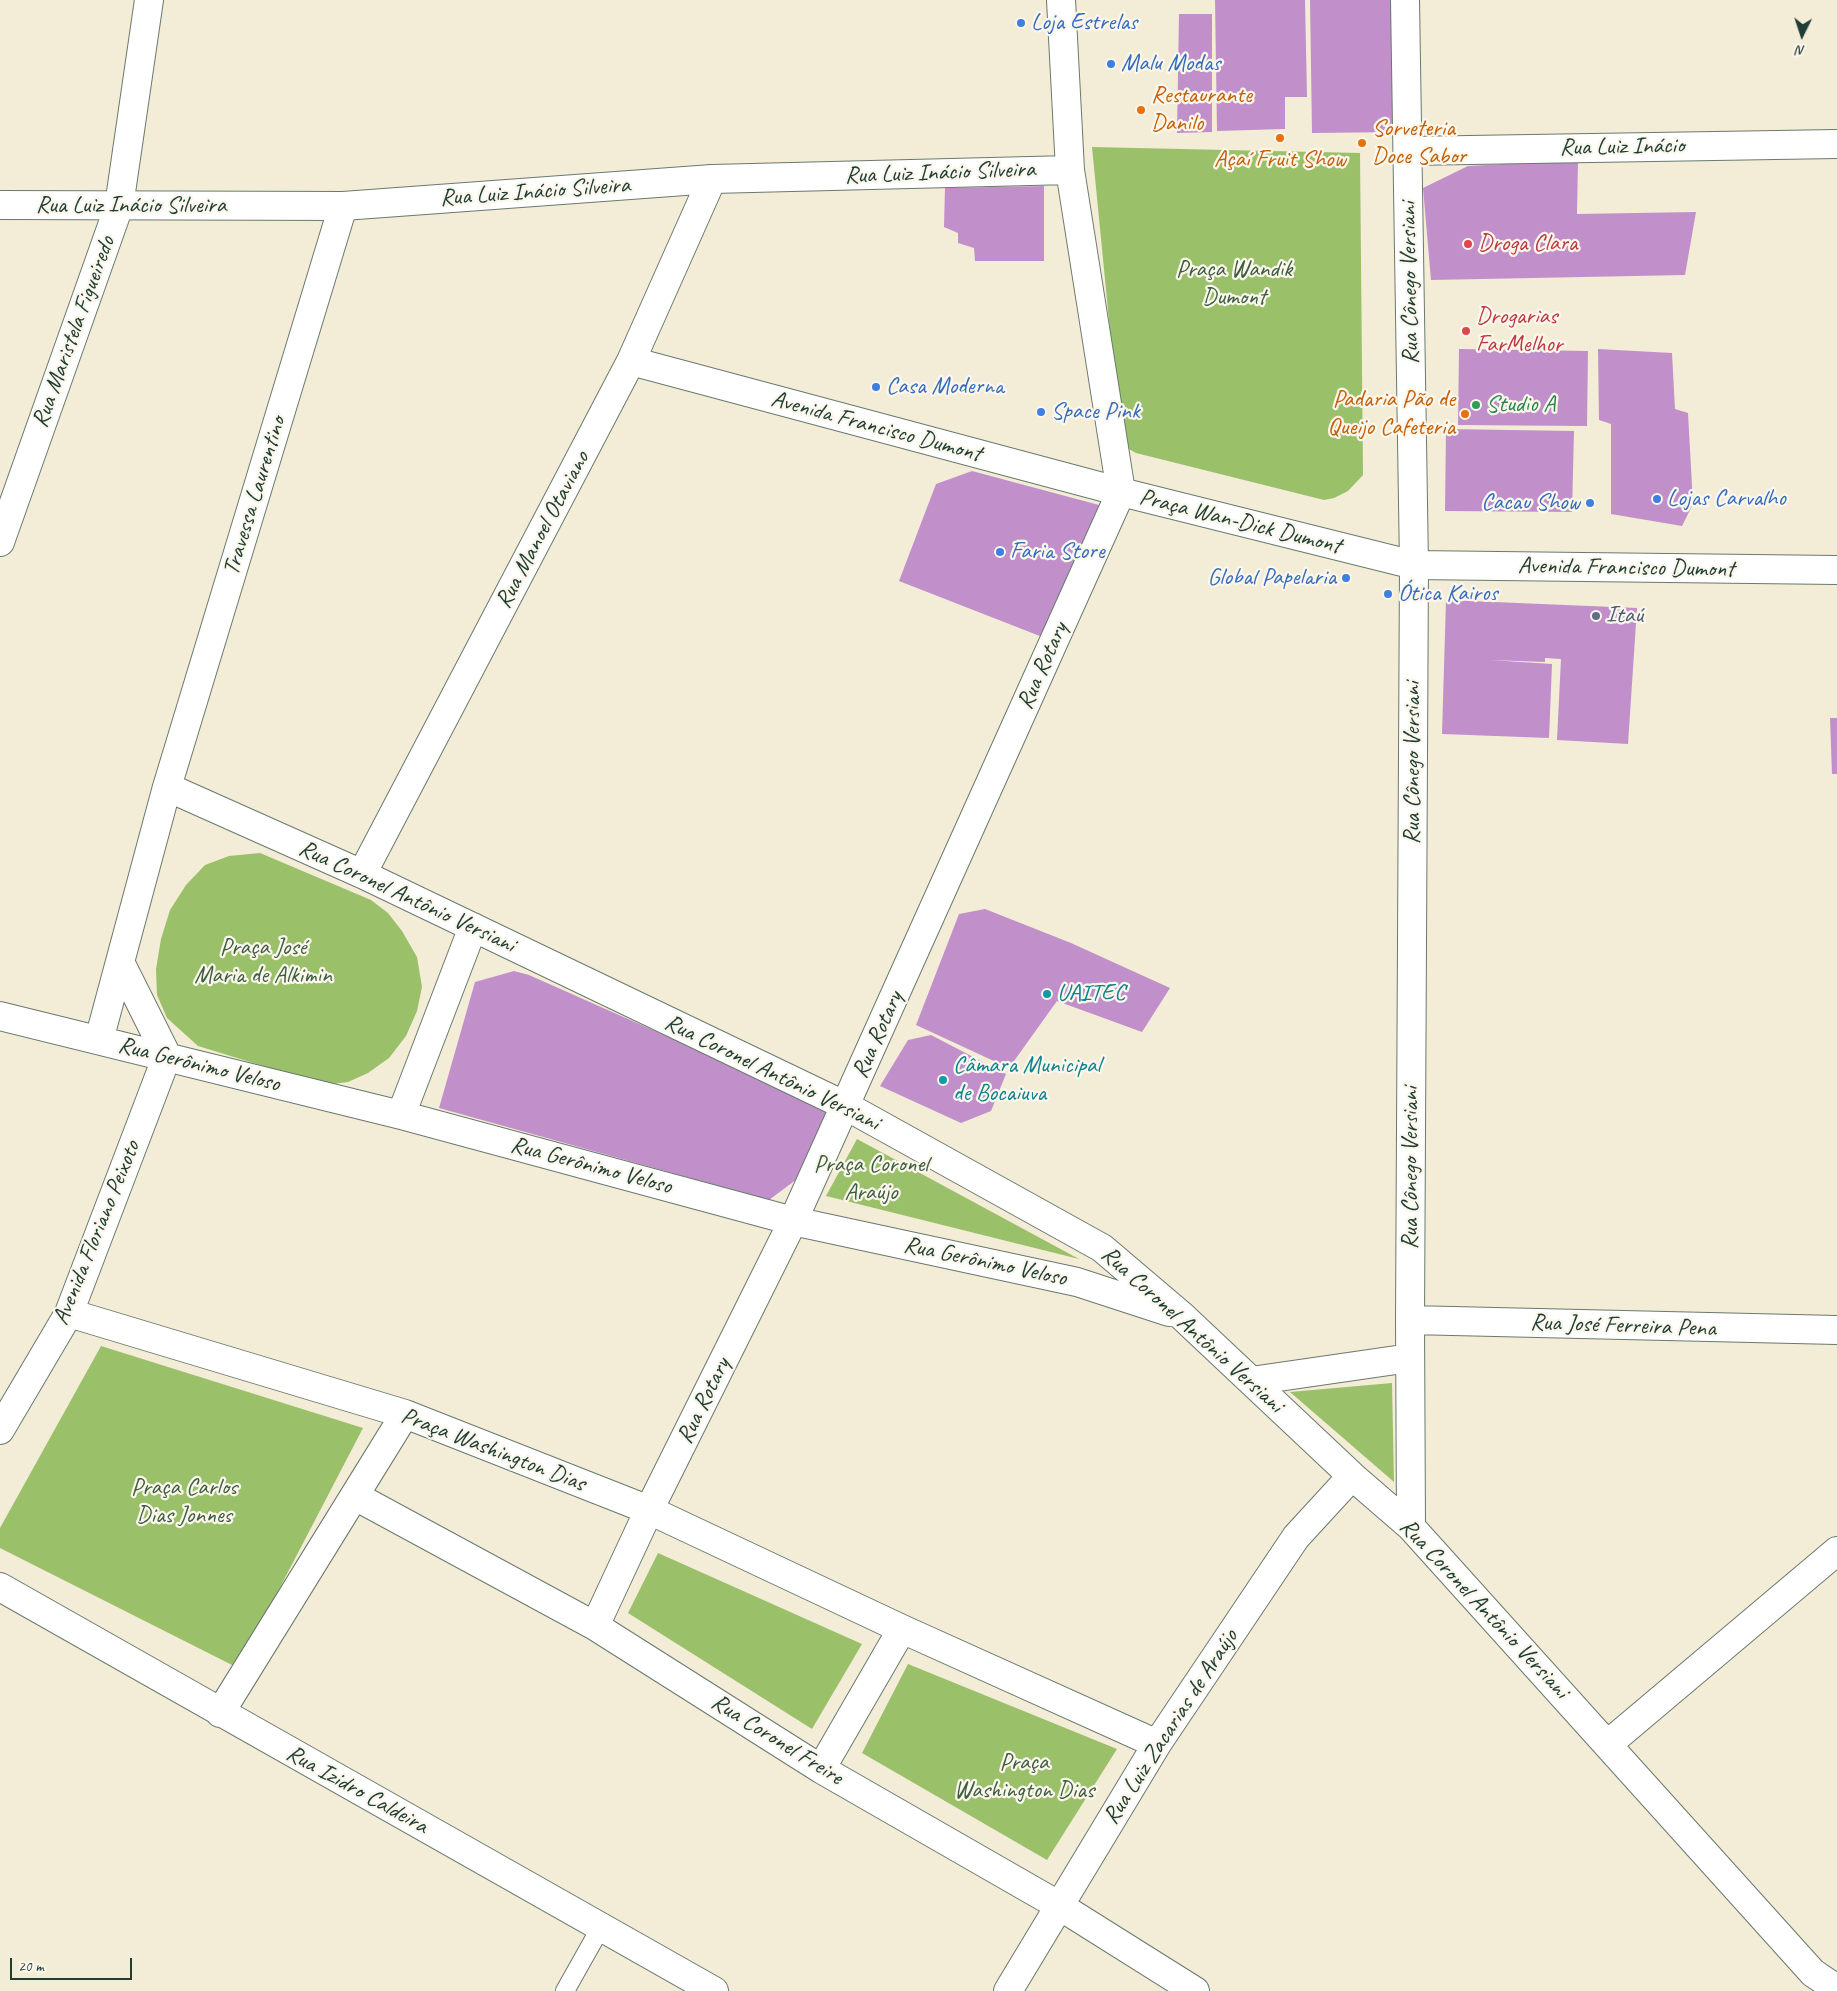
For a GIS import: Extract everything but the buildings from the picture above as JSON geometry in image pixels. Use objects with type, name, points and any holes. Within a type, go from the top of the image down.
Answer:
[{"type":"street","name":"Rua Maristela Figueiredo","points":[[0,542],[119,206],[149,0]]},
{"type":"street","name":"Praça Wan-Dick Dumont","points":[[1061,0],[1070,170],[1121,492],[1414,565]]},
{"type":"street","name":"Rua Cônego Versiani","points":[[1405,0],[1414,565],[1410,1320],[1411,1527]]},
{"type":"street","name":"Rua Luiz Inácio","points":[[1408,151],[1837,144]]},
{"type":"street","name":"Rua Luiz Inácio Silveira","points":[[0,205],[343,206],[712,179],[1070,170]]},
{"type":"street","name":"Rua Manoel Otaviano","points":[[362,874],[632,361],[712,179]]},
{"type":"street","name":"Travessa Laurentino","points":[[167,787],[343,206]]},
{"type":"street","name":"Avenida Francisco Dumont","points":[[632,361],[1121,492]]},
{"type":"street","name":"Rua Rotary","points":[[595,1626],[649,1510],[793,1221],[1121,492]]},
{"type":"street","name":"Avenida Francisco Dumont","points":[[1414,565],[1837,570]]},
{"type":"street","name":"Rua Coronel Antônio Versiani","points":[[167,787],[362,874],[846,1106],[1102,1248],[1182,1316],[1352,1476],[1411,1527],[1608,1744],[1807,1982],[1837,1989]]},
{"type":"street","points":[[99,1040],[167,787]]},
{"type":"street","points":[[402,1115],[473,927]]},
{"type":"street","points":[[120,962],[167,1056]]},
{"type":"street","name":"Rua Gerônimo Veloso","points":[[0,1016],[402,1115],[793,1221],[1077,1282],[1182,1316]]},
{"type":"street","name":"Avenida Floriano Peixoto","points":[[0,1430],[68,1313],[167,1056]]},
{"type":"street","points":[[1077,1282],[1095,1280],[1103,1265],[1102,1248]]},
{"type":"street","name":"Praça Washington Dias","points":[[68,1313],[405,1414],[649,1510],[902,1629],[1157,1744]]},
{"type":"street","name":"Rua José Ferreira Pena","points":[[1410,1320],[1832,1337]]},
{"type":"street","points":[[1251,1381],[1410,1358]]},
{"type":"street","points":[[220,1713],[405,1414]]},
{"type":"street","name":"Rua Luiz Zacarias de Araújo","points":[[1008,1991],[1058,1905],[1157,1744],[1296,1537],[1352,1476]]},
{"type":"street","name":"Rua Coronel Freire","points":[[355,1496],[595,1626],[822,1769],[1058,1905],[1194,1991]]},
{"type":"street","points":[[1608,1744],[1837,1551]]},
{"type":"street","name":"Rua Izidro Caldeira","points":[[0,1587],[714,1991]]},
{"type":"street","points":[[822,1769],[902,1629]]},
{"type":"lane","points":[[565,1991],[601,1927]]},
{"type":"green space","name":"Praça Wandik Dumont","points":[[1092,147],[1360,153],[1363,475],[1348,491],[1334,498],[1324,500],[1136,453],[1127,448],[1119,422]]},
{"type":"green space","name":"Praça José Maria de Alkimin","points":[[260,853],[371,900],[388,913],[402,931],[417,957],[422,987],[417,1011],[406,1036],[389,1058],[368,1073],[348,1082],[325,1085],[198,1046],[167,1018],[157,995],[156,969],[161,939],[170,910],[186,885],[205,865],[229,856]]},
{"type":"green space","name":"Praça Coronel Araújo","points":[[857,1139],[1079,1259],[826,1196]]},
{"type":"green space","name":"Praça Carlos Dias Jonnes","points":[[101,1346],[363,1428],[238,1668],[0,1548],[0,1528]]},
{"type":"green space","points":[[1392,1383],[1394,1482],[1290,1392]]},
{"type":"green space","points":[[658,1553],[862,1644],[812,1729],[628,1613]]},
{"type":"green space","name":"Praça Washington Dias","points":[[908,1664],[1117,1749],[1047,1860],[862,1753]]},
{"type":"place","name":"Loja Estrelas","points":[[1021,23]]},
{"type":"place","name":"Malu Modas","points":[[1111,64]]},
{"type":"place","name":"Restaurante Danilo","points":[[1141,110]]},
{"type":"place","name":"Açaí Fruit Show","points":[[1280,138]]},
{"type":"place","name":"Sorveteria Doce Sabor","points":[[1362,143]]},
{"type":"place","name":"Droga Clara","points":[[1468,244]]},
{"type":"place","name":"Drogarias FarMelhor","points":[[1466,331]]},
{"type":"place","name":"Casa Moderna","points":[[876,387]]},
{"type":"place","name":"Studio A","points":[[1476,405]]},
{"type":"place","name":"Space Pink","points":[[1041,412]]},
{"type":"place","name":"Padaria Pão de Queijo Cafeteria","points":[[1465,414]]},
{"type":"place","name":"Lojas Carvalho","points":[[1657,499]]},
{"type":"place","name":"Cacau Show","points":[[1590,503]]},
{"type":"place","name":"Faria Store","points":[[1000,552]]},
{"type":"place","name":"Global Papelaria","points":[[1346,578]]},
{"type":"place","name":"Ótica Kairos","points":[[1388,594]]},
{"type":"place","name":"Itaú","points":[[1596,616]]},
{"type":"place","name":"UAITEC","points":[[1047,994]]},
{"type":"place","name":"Câmara Municipal de Bocaiuva","points":[[943,1080]]}]
